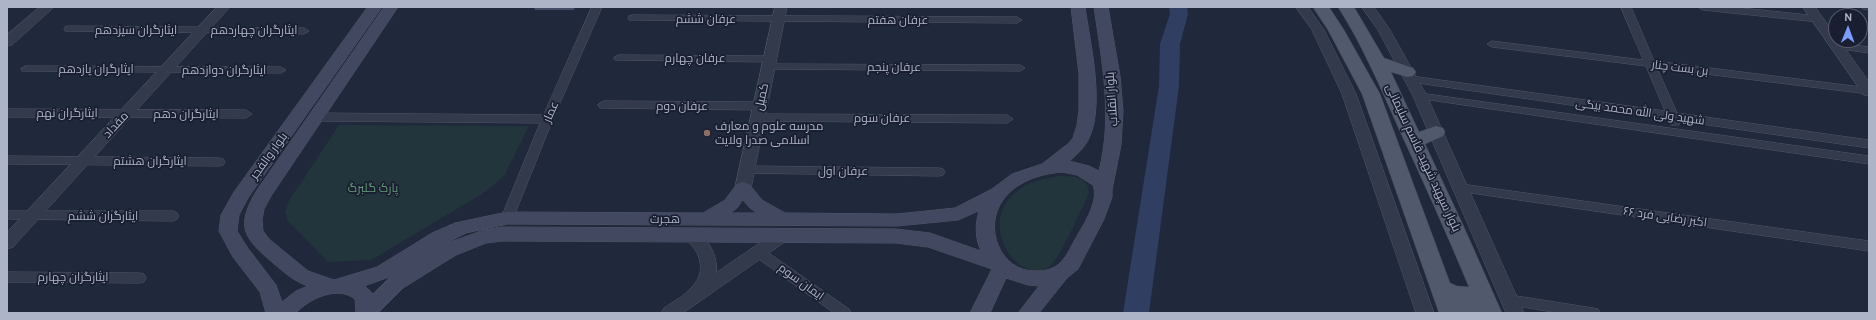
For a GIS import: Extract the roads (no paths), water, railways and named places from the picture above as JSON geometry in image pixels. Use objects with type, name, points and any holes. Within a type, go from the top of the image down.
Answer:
[{"type":"main road","name":"بلوار والفجر","points":[[276,313],[269,290],[240,252],[228,231],[230,215],[240,196],[376,7]]},
{"type":"main road","name":"بلوار والفجر","points":[[367,312],[367,302],[363,294],[354,288],[336,286],[301,276],[268,248],[254,232],[253,220],[255,209],[263,194],[316,118],[366,41],[391,7]]},
{"type":"main road","name":"بلوار انقلاب","points":[[1044,169],[1068,155],[1081,138],[1088,116],[1088,92],[1078,7]]},
{"type":"main road","name":"بلوار انقلاب","points":[[1101,7],[1113,93],[1114,118],[1113,144],[1103,190]]},
{"type":"main road","name":"بلوار سپهبد شهید قاسم سلیمانی","points":[[1321,7],[1336,30],[1371,94],[1450,313]]},
{"type":"main road","name":"بلوار سپهبد شهید قاسم سلیمانی","points":[[1346,7],[1362,30],[1378,62],[1454,224],[1491,313]]},
{"type":"main road","points":[[1378,62],[1409,75]]},
{"type":"main road","points":[[1414,141],[1436,132]]},
{"type":"main road","points":[[1062,166],[1080,169],[1095,178],[1103,190],[1103,197],[1089,232],[1068,268],[1060,273],[1051,276],[1030,278],[1010,273],[1000,266],[992,254],[985,238],[984,222],[988,208],[997,194],[1010,183],[1026,174],[1062,166]]},
{"type":"main road","points":[[704,219],[731,204],[744,179]]},
{"type":"main road","points":[[744,179],[756,204],[783,227]]},
{"type":"main road","name":"هجرت","points":[[284,313],[290,305],[310,293],[384,272],[439,238],[461,228],[484,222],[504,226],[691,235],[783,227],[931,218],[958,214],[997,194]]},
{"type":"main road","name":"هجرت","points":[[367,312],[396,283],[449,250],[504,226],[704,219],[930,240],[1000,266]]},
{"type":"main road","points":[[980,313],[1000,266]]},
{"type":"main road","points":[[1028,313],[1060,273]]},
{"type":"main road","points":[[1440,288],[1463,295],[1470,295],[1482,291]]},
{"type":"main road","points":[[1458,313],[1469,311],[1481,313]]},
{"type":"street","points":[[7,42],[48,7]]},
{"type":"street","name":"مقداد","points":[[7,242],[224,7]]},
{"type":"street","name":"عمار","points":[[504,226],[547,119],[598,7]]},
{"type":"street","points":[[1302,7],[1318,30],[1349,94],[1425,313]]},
{"type":"street","points":[[1368,7],[1384,30],[1420,96],[1513,307],[1592,313]]},
{"type":"street","points":[[1626,7],[1679,132]]},
{"type":"street","points":[[1703,7],[1818,19]]},
{"type":"street","points":[[1809,7],[1828,32]]},
{"type":"street","name":"عرفان ششم","points":[[633,18],[780,13]]},
{"type":"street","name":"عرفان هفتم","points":[[780,13],[1017,20]]},
{"type":"street","name":"کمیل","points":[[744,179],[780,13]]},
{"type":"street","name":"ایثارگران سیزدهم","points":[[69,29],[203,30]]},
{"type":"street","name":"ایثارگران چهاردهم","points":[[203,30],[304,31]]},
{"type":"street","name":"بن بست چنار","points":[[1492,44],[1869,92]]},
{"type":"street","points":[[1839,48],[1869,92]]},
{"type":"street","points":[[1854,48],[1869,50]]},
{"type":"street","name":"عرفان چهارم","points":[[619,58],[769,63]]},
{"type":"street","name":"عرفان پنجم","points":[[769,63],[1020,68]]},
{"type":"street","name":"ایثارگران یازدهم","points":[[26,69],[167,70]]},
{"type":"street","name":"ایثارگران دوازدهم","points":[[167,70],[281,70]]},
{"type":"street","name":"شهید ولی الله محمد بیگی","points":[[1409,75],[1476,88],[1869,144]]},
{"type":"street","points":[[1476,88],[1479,104]]},
{"type":"street","points":[[1516,94],[1522,110]]},
{"type":"street","name":"شهید ولی الله محمد بیگی","points":[[1420,96],[1869,160]]},
{"type":"street","name":"عرفان دوم","points":[[604,105],[759,112]]},
{"type":"street","name":"ایثارگران نهم","points":[[7,112],[126,113]]},
{"type":"street","name":"عرفان سوم","points":[[759,112],[1007,119]]},
{"type":"street","name":"ایثارگران دهم","points":[[126,113],[246,114]]},
{"type":"street","points":[[316,118],[547,119]]},
{"type":"street","name":"ایثارگران هشتم","points":[[7,160],[219,162]]},
{"type":"street","name":"عرفان اول","points":[[744,179],[939,172]]},
{"type":"street","name":"۶۶ اکبر رضایی فرد","points":[[1461,188],[1869,246]]},
{"type":"street","name":"ایثارگران ششم","points":[[7,215],[173,216]]},
{"type":"street","points":[[674,312],[758,252],[783,227]]},
{"type":"street","points":[[691,235],[703,247],[709,262],[707,278],[697,295]]},
{"type":"street","name":"ایمان سوم","points":[[758,252],[844,313]]},
{"type":"street","name":"ایثارگران چهارم","points":[[7,277],[139,278]]},
{"type":"waterway","points":[[1136,313],[1169,86],[1170,44],[1179,14],[1178,7]]},
{"type":"place","name":"مدرسه علوم و معارف اسلامی صدرا ولایت","points":[[707,133]]},
{"type":"park label","name":"پارک گلبرگ","points":[[373,188]]}]
